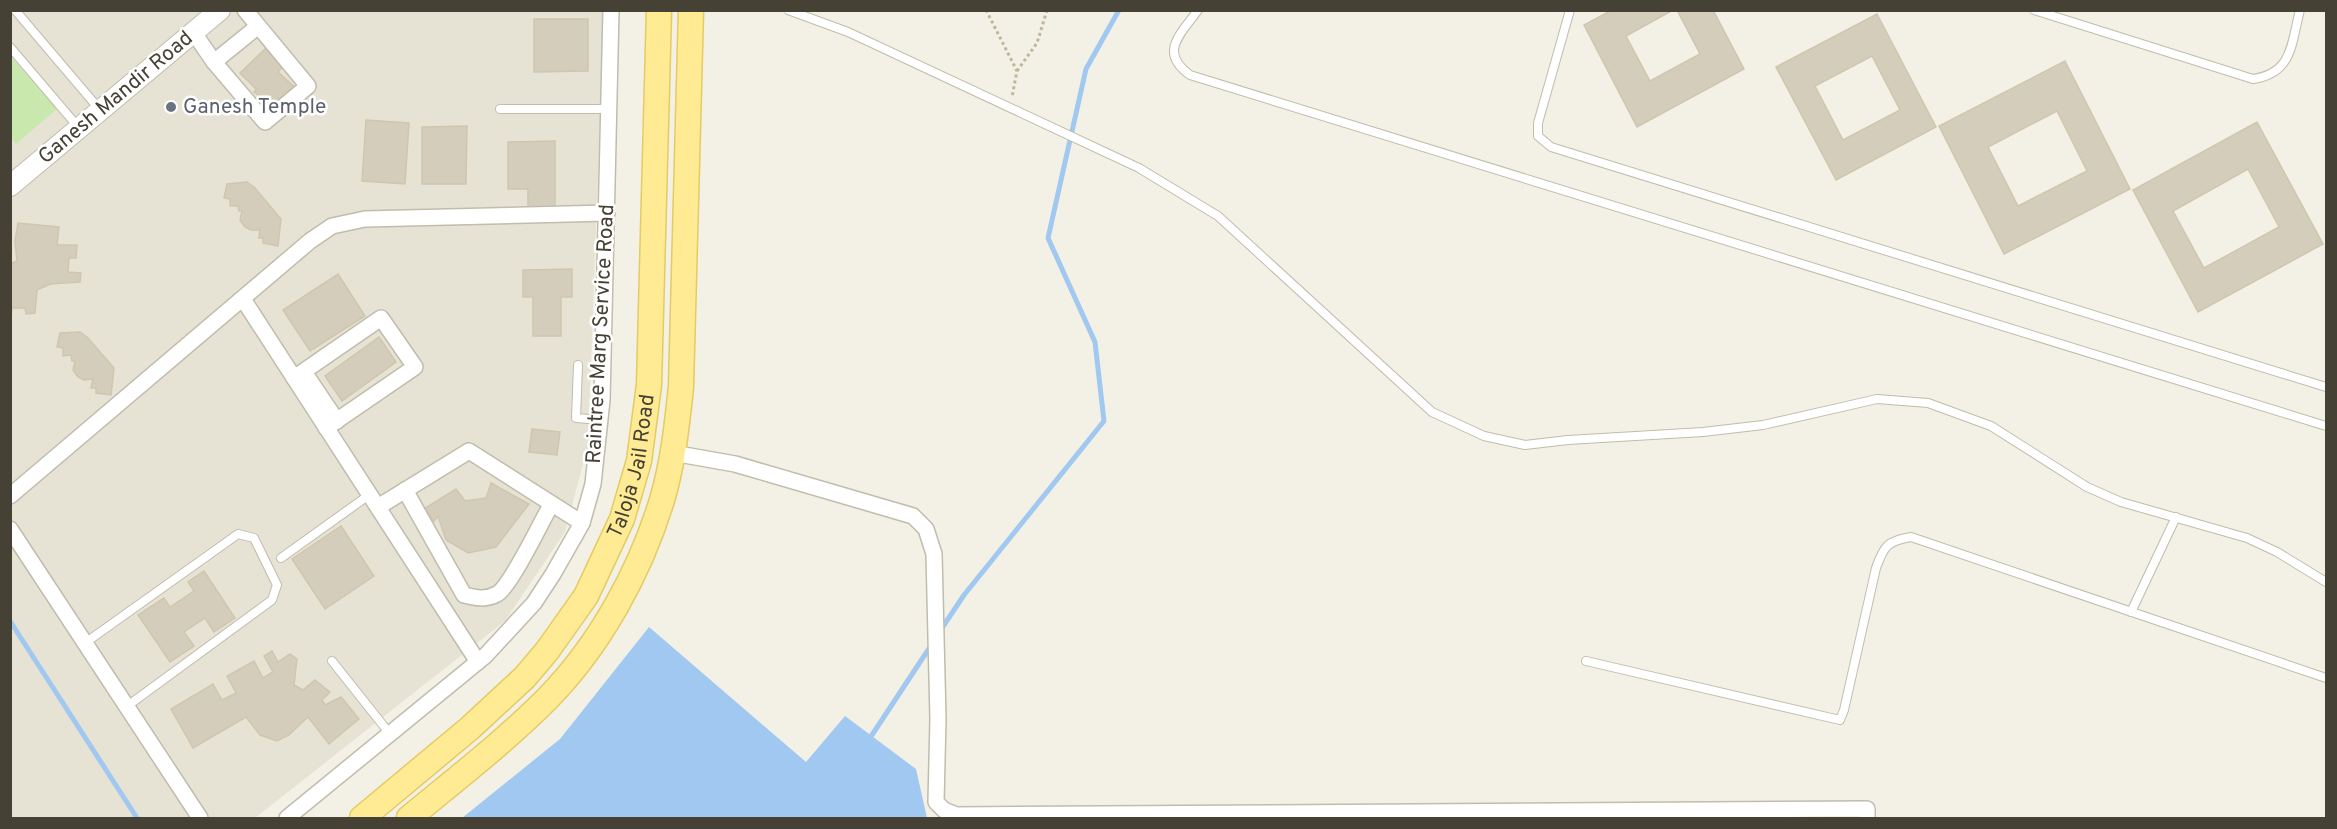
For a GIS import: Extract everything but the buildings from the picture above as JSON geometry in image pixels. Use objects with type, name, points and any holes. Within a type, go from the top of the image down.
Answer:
[{"type":"main road","name":"Taloja Jail Road","points":[[362,819],[470,728],[532,668],[553,643],[586,596],[622,519],[639,461],[649,385],[659,10]]},
{"type":"main road","name":"Taloja Jail Road","points":[[410,819],[490,752],[548,698],[572,670],[596,637],[626,588],[648,539],[662,499],[673,453],[681,387],[691,10]]},
{"type":"street","name":"Ganesh Mandir Road","points":[[10,186],[220,10]]},
{"type":"street","points":[[194,33],[214,62],[265,122],[308,86],[245,10]]},
{"type":"street","name":"Raintree Marg Service Road","points":[[287,819],[477,662],[508,632],[534,603],[582,523],[593,484],[601,420],[611,10]]},
{"type":"street","points":[[214,62],[257,27]]},
{"type":"street","points":[[10,496],[321,233],[345,222],[365,219],[607,213]]},
{"type":"street","points":[[243,299],[299,375],[332,425],[374,501],[477,662]]},
{"type":"street","points":[[299,375],[381,318],[415,367],[332,425]]},
{"type":"street","points":[[374,501],[405,490],[469,451],[582,523]]},
{"type":"street","points":[[673,453],[735,464],[913,516],[926,529],[933,554],[936,626],[938,719],[936,802],[944,810],[956,815],[1466,815],[1867,808],[1867,819]]},
{"type":"street","points":[[405,490],[465,595],[480,599],[498,594],[508,582],[551,505]]},
{"type":"street","points":[[10,529],[200,819]]},
{"type":"lane","points":[[15,10],[100,110]]},
{"type":"lane","points":[[788,10],[848,32],[1139,168],[1218,216],[1432,412],[1484,436],[1525,445],[1703,432],[1763,425],[1877,399],[1928,403],[1991,426],[2087,487],[2121,502],[2247,538],[2277,552],[2326,582]]},
{"type":"lane","points":[[1198,10],[1174,43],[1173,56],[1179,67],[1190,75],[2326,426]]},
{"type":"lane","points":[[1570,10],[1538,123],[1538,136],[1551,147],[2326,387]]},
{"type":"lane","points":[[2034,10],[2253,80],[2268,77],[2282,69],[2300,10]]},
{"type":"lane","points":[[10,47],[79,129]]},
{"type":"lane","points":[[500,109],[609,109]]},
{"type":"lane","points":[[578,365],[576,418],[601,420]]},
{"type":"lane","points":[[281,558],[374,501]]},
{"type":"lane","points":[[2132,612],[2176,517]]},
{"type":"lane","points":[[86,643],[238,534],[254,538],[277,585],[272,600],[126,706]]},
{"type":"lane","points":[[1586,661],[1840,720],[1882,551],[1894,540],[1911,537],[2326,678]]},
{"type":"lane","points":[[332,661],[390,734]]},
{"type":"path","points":[[986,10],[1017,71]]},
{"type":"path","points":[[1010,108],[1017,71],[1037,43],[1047,10]]},
{"type":"shaded area","points":[[10,11],[604,11],[588,445],[565,532],[505,621],[255,818],[11,818]]},
{"type":"green space","points":[[10,56],[57,109],[16,144],[11,138]]},
{"type":"water","points":[[649,627],[806,762],[845,716],[916,769],[927,818],[462,818],[560,739]]},
{"type":"waterway","points":[[940,631],[964,595],[1104,421],[1095,342],[1048,238],[1086,69],[1119,10]]},
{"type":"waterway","points":[[10,621],[137,818]]},
{"type":"waterway","points":[[868,741],[932,644]]},
{"type":"place","name":"Ganesh Temple","points":[[171,107]]}]
